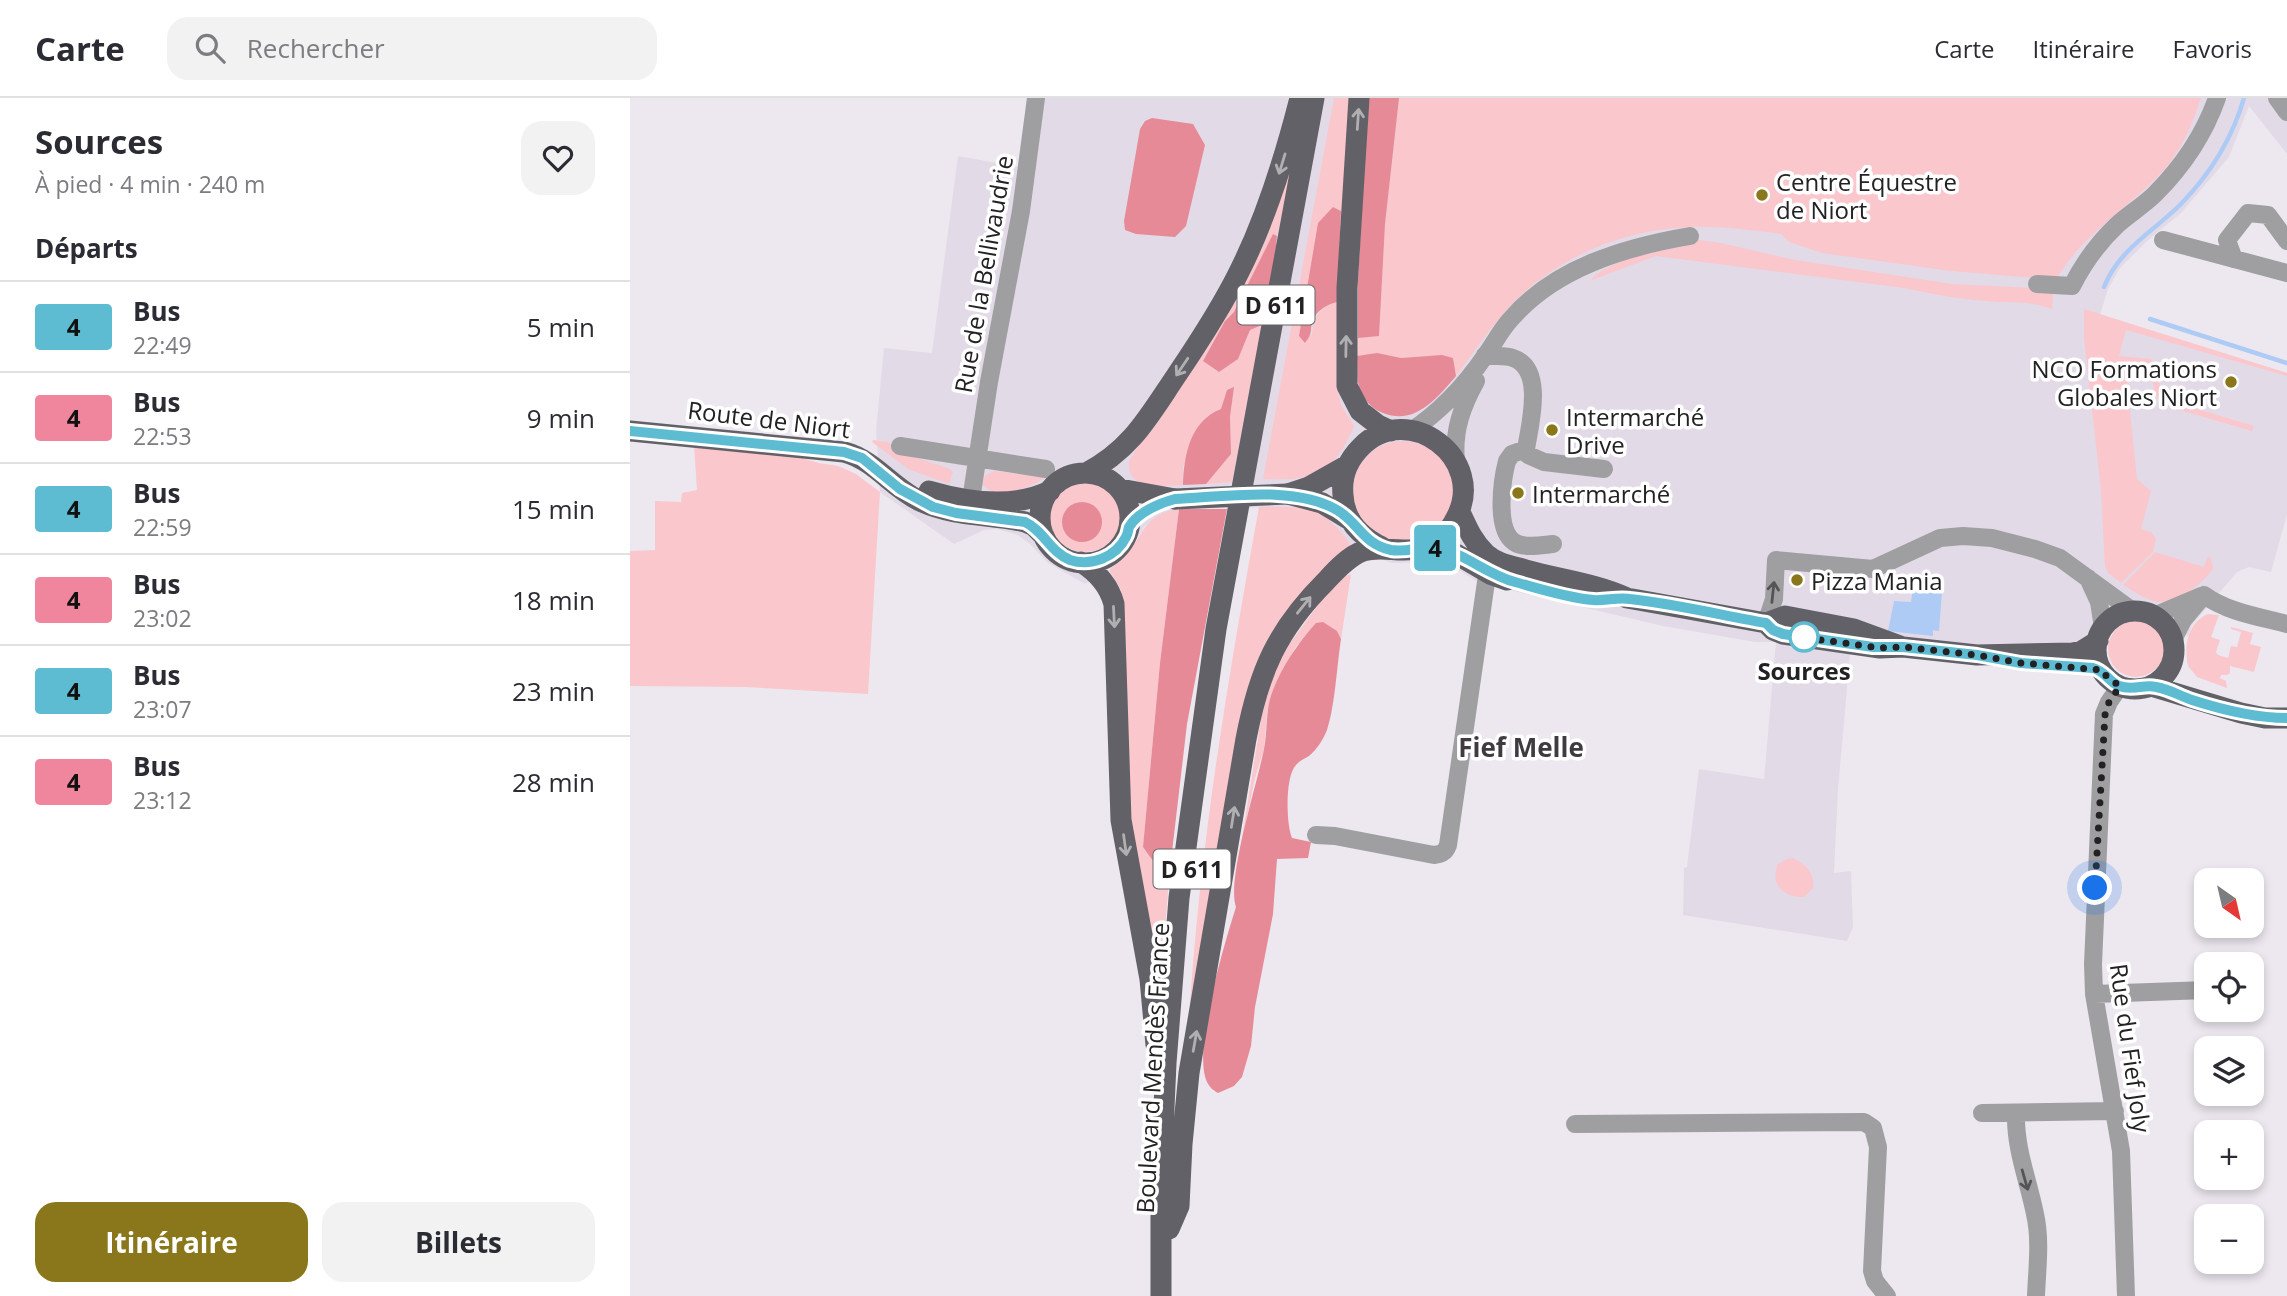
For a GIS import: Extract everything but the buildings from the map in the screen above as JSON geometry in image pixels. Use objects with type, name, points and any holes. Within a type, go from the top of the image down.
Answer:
[{"type":"main road","points":[[1044,536],[1040,517],[1050,491],[1062,479],[1086,472],[1120,452],[1141,429],[1226,296],[1250,249],[1270,198],[1300,98]]},
{"type":"main road","name":"D 611","points":[[1243,512],[1314,98]]},
{"type":"main road","name":"D 611","points":[[1243,512],[1323,98]]},
{"type":"main road","points":[[1359,98],[1347,288],[1347,386],[1360,411],[1378,425],[1437,440],[1455,461],[1463,487],[1460,512],[1446,533],[1426,547]]},
{"type":"main road","name":"Route de Niort","points":[[630,422],[851,444],[875,455],[906,482],[970,507]]},
{"type":"main road","name":"Route de Niort","points":[[630,431],[844,452],[862,458],[912,497],[933,507],[970,507]]},
{"type":"main road","points":[[1086,472],[1105,477],[1120,488],[1175,499],[1288,494],[1309,487],[1348,465],[1364,444],[1401,431]]},
{"type":"main road","points":[[1348,465],[1342,494],[1350,520]]},
{"type":"main road","points":[[1081,562],[1092,562],[1112,554],[1126,537],[1129,507],[1120,488]]},
{"type":"main road","points":[[970,507],[1017,501],[1050,491]]},
{"type":"main road","points":[[1288,494],[1338,510],[1363,537],[1382,547],[1404,551],[1426,547],[1451,551],[1490,574],[1516,583],[1592,600],[1627,598],[1766,623],[1785,616],[1854,629],[1903,647],[2021,663],[2102,670]]},
{"type":"main road","points":[[1129,527],[1149,510],[1175,499]]},
{"type":"main road","points":[[970,507],[1034,526],[1059,554],[1081,562],[1098,575],[1114,604],[1121,820],[1151,989],[1157,1067],[1154,1168],[1161,1174]]},
{"type":"main road","name":"Boulevard Mendès France","points":[[1161,1296],[1161,1174],[1166,1063],[1179,898],[1216,629],[1243,512]]},
{"type":"main road","name":"Boulevard Mendès France","points":[[1169,1296],[1175,1071],[1189,899],[1203,782],[1243,512]]},
{"type":"main road","points":[[1460,512],[1477,545],[1494,560],[1565,581],[1609,589],[1627,598]]},
{"type":"main road","points":[[1169,1229],[1179,1206],[1189,1073],[1246,739],[1258,686],[1282,634],[1310,597],[1360,552],[1382,547]]},
{"type":"main road","points":[[1977,655],[2082,651],[2117,617],[2144,614],[2169,630],[2174,648],[2171,665],[2151,686]]},
{"type":"main road","points":[[2101,635],[2098,661],[2107,677],[2120,686],[2132,689],[2151,686],[2220,708],[2265,718],[2287,717]]},
{"type":"main road","points":[[2171,665],[2182,678],[2195,687],[2287,717]]},
{"type":"street","name":"Rue de la Bellivaudrie","points":[[970,507],[989,382],[1021,211],[1036,98]]},
{"type":"street","points":[[2037,284],[2072,286],[2084,262],[2098,244],[2153,196],[2179,168],[2197,142],[2217,98]]},
{"type":"street","points":[[2277,98],[2287,112]]},
{"type":"street","points":[[2234,258],[2227,240],[2248,213],[2268,215],[2287,241]]},
{"type":"street","points":[[1401,431],[1433,415],[1447,403],[1511,318],[1542,291],[1559,280],[1623,251],[1690,236]]},
{"type":"street","points":[[2164,240],[2287,273]]},
{"type":"street","points":[[1485,355],[1516,359],[1525,366],[1531,377],[1533,400],[1526,449],[1532,458],[1544,462],[1604,468]]},
{"type":"street","points":[[1455,461],[1454,446],[1460,415],[1485,355]]},
{"type":"street","points":[[900,446],[1046,469]]},
{"type":"street","points":[[1526,449],[1512,454],[1507,461],[1501,512],[1503,526],[1511,540],[1518,545],[1553,544]]},
{"type":"street","points":[[1766,623],[1774,599],[1776,560],[1873,569],[1926,543],[1940,538],[1963,536],[1992,538],[2060,558],[2101,586],[2124,607],[2144,614],[2204,595]]},
{"type":"street","points":[[1316,835],[1335,836],[1434,855],[1446,850],[1486,582],[1490,574]]},
{"type":"street","points":[[2088,578],[2099,602],[2101,635]]},
{"type":"street","points":[[2204,595],[2232,609],[2287,624]]},
{"type":"street","points":[[2172,640],[2183,620],[2204,595]]},
{"type":"street","name":"Rue du Fief Joly","points":[[2120,686],[2109,702],[2105,715],[2095,876],[2093,964],[2094,994],[2121,1151],[2126,1296]]},
{"type":"street","points":[[2094,994],[2194,990]]},
{"type":"street","points":[[1982,1113],[2115,1111]]},
{"type":"street","points":[[2016,1113],[2017,1146],[2036,1216],[2036,1296]]},
{"type":"street","points":[[1576,1124],[1864,1122],[1873,1128],[1878,1147],[1872,1271],[1875,1281],[1887,1296]]},
{"type":"shaded area","points":[[1027,98],[2287,98],[2287,154],[2249,106],[2229,157],[2181,213],[2120,268],[2108,289],[2100,315],[2287,373],[2287,514],[2271,572],[2249,567],[2237,572],[2192,625],[2188,637],[2159,607],[2137,600],[2111,609],[2094,627],[2087,640],[2074,646],[1850,654],[1834,873],[1851,871],[1853,927],[1847,941],[1683,915],[1684,868],[1687,867],[1699,769],[1764,779],[1776,642],[1755,642],[1663,626],[1518,592],[1476,581],[1446,562],[1391,563],[1352,547],[1331,519],[1288,507],[1179,509],[1145,526],[1125,557],[1085,584],[1048,563],[1018,535],[997,529],[984,530],[954,544],[880,492],[876,431],[884,348],[932,353],[958,156],[1020,167]]},
{"type":"shaded area","points":[[1334,98],[1353,98],[1348,164],[1341,211],[1333,207],[1307,288],[1299,336],[1312,335],[1318,314],[1326,306],[1337,302],[1337,386],[1341,405],[1354,426],[1338,456],[1320,472],[1296,479],[1263,479]]},
{"type":"shaded area","points":[[1368,98],[1399,98],[1385,224],[1379,336],[1358,338],[1358,281]]},
{"type":"shaded area","name":"Centre Équestre de Niort","points":[[1399,98],[2201,98],[2188,133],[2168,165],[2094,233],[2067,263],[2056,280],[1951,271],[1822,253],[1789,242],[1781,234],[1713,227],[1665,229],[1617,240],[1571,259],[1550,272],[1504,312],[1456,376],[1453,358],[1357,356],[1358,338],[1379,335],[1385,224]]},
{"type":"shaded area","points":[[1152,118],[1193,124],[1205,145],[1186,226],[1175,237],[1136,234],[1125,230],[1124,221],[1140,129],[1145,121]]},
{"type":"shaded area","points":[[1286,169],[1292,171],[1277,236],[1274,234],[1234,313],[1225,321],[1203,361],[1219,372],[1238,359],[1250,330],[1262,325],[1232,482],[1206,484],[1231,454],[1230,417],[1234,388],[1227,390],[1221,409],[1183,466],[1183,485],[1156,486],[1140,482],[1130,471],[1129,462]]},
{"type":"shaded area","points":[[1333,207],[1341,211],[1337,302],[1317,313],[1305,343],[1299,336],[1318,223]]},
{"type":"shaded area","points":[[1273,234],[1277,236],[1273,280],[1262,325],[1250,330],[1238,359],[1219,372],[1203,361],[1225,321],[1234,312]]},
{"type":"shaded area","points":[[1699,240],[1795,260],[1952,284],[2053,289],[2052,309],[2031,304],[1962,299],[1904,288],[1656,256],[1592,280],[1602,271],[1626,260],[1689,245],[1690,241]]},
{"type":"shaded area","points":[[2084,309],[2287,373],[2287,376],[2126,330],[2119,356],[2151,359],[2164,399],[2254,426],[2252,431],[2166,406],[2156,396],[2147,362],[2125,363],[2137,479],[2151,491],[2141,529],[2151,532],[2156,539],[2153,552],[2121,583],[2108,573],[2105,567],[2101,490],[2084,338]]},
{"type":"shaded area","points":[[1377,353],[1401,358],[1442,355],[1453,358],[1456,376],[1433,401],[1415,413],[1395,416],[1383,413],[1366,401],[1358,378],[1357,356]]},
{"type":"shaded area","points":[[1234,387],[1230,417],[1231,454],[1206,484],[1183,485],[1187,451],[1196,430],[1211,414],[1221,409],[1227,390]]},
{"type":"shaded area","points":[[1403,441],[1422,444],[1439,455],[1450,472],[1453,491],[1450,510],[1439,527],[1422,538],[1403,541],[1384,538],[1367,527],[1356,510],[1353,491],[1356,472],[1367,455],[1384,444]]},
{"type":"shaded area","points":[[872,442],[888,442],[904,454],[948,468],[953,472],[949,484],[908,469]]},
{"type":"shaded area","points":[[694,446],[775,450],[838,466],[856,474],[880,492],[868,694],[745,687],[630,686],[630,551],[655,550],[655,501],[681,502],[682,493],[697,490]]},
{"type":"shaded area","points":[[994,471],[1046,477],[1023,489],[995,492],[982,484],[985,476]]},
{"type":"shaded area","points":[[1085,480],[1105,486],[1115,496],[1121,516],[1115,536],[1105,546],[1085,552],[1065,546],[1055,536],[1049,516],[1055,496],[1065,486]]},
{"type":"shaded area","points":[[1082,502],[1096,508],[1102,522],[1096,536],[1082,542],[1068,536],[1062,522],[1068,508]]},
{"type":"shaded area","points":[[1259,507],[1290,507],[1313,511],[1333,523],[1352,547],[1279,629],[1189,1022],[1207,828]]},
{"type":"shaded area","points":[[1179,509],[1160,663],[1143,847],[1157,864],[1170,869],[1159,1000],[1130,821],[1124,602],[1120,588],[1109,570],[1126,556],[1152,520]]},
{"type":"shaded area","points":[[1179,509],[1227,509],[1187,724],[1170,869],[1157,864],[1143,847],[1160,663]]},
{"type":"shaded area","points":[[2155,552],[2204,567],[2208,556],[2213,568],[2204,579],[2181,596],[2165,602],[2153,601],[2123,585]]},
{"type":"shaded area","points":[[1351,574],[1341,639],[1337,631],[1297,645],[1272,692],[1264,749],[1255,778],[1240,851],[1264,700],[1281,655],[1327,593],[1343,577]]},
{"type":"shaded area","points":[[2208,614],[2219,615],[2211,637],[2220,640],[2216,652],[2218,655],[2228,658],[2231,646],[2237,647],[2241,632],[2231,627],[2253,633],[2250,644],[2261,647],[2254,672],[2230,666],[2230,673],[2221,675],[2220,678],[2226,681],[2227,688],[2197,677],[2188,666],[2186,651],[2191,629]]},
{"type":"shaded area","points":[[2136,621],[2147,623],[2156,629],[2162,638],[2162,660],[2156,669],[2147,675],[2136,677],[2125,675],[2116,669],[2110,660],[2108,649],[2110,638],[2116,629],[2125,623]]},
{"type":"shaded area","points":[[1323,622],[1337,631],[1341,639],[1330,720],[1317,747],[1292,771],[1288,789],[1292,838],[1311,842],[1308,858],[1277,859],[1273,914],[1255,1007],[1251,1046],[1242,1077],[1234,1086],[1218,1093],[1208,1084],[1203,1067],[1207,1022],[1218,969],[1236,907],[1235,875],[1264,749],[1270,697],[1303,638],[1316,623]]},
{"type":"shaded area","points":[[1793,858],[1806,866],[1813,878],[1813,888],[1804,897],[1785,893],[1777,884],[1778,864]]},
{"type":"water","points":[[1914,578],[1943,579],[1939,631],[1933,630],[1933,636],[1888,631],[1894,601],[1911,602]]},
{"type":"waterway","points":[[2104,287],[2128,251],[2181,204],[2202,180],[2227,142],[2244,98]]},
{"type":"waterway","points":[[2150,319],[2287,363]]},
{"type":"bus line","name":"4","points":[[630,431],[853,454],[869,463],[912,497],[933,507],[956,513],[1002,517],[1034,526],[1050,546],[1069,560],[1092,562],[1112,554],[1126,537],[1129,527],[1140,516],[1175,499],[1288,494],[1338,510],[1363,537],[1382,547],[1404,551],[1426,547],[1451,551],[1490,574],[1562,594],[1592,600],[1627,598],[1766,623],[1783,634],[1880,648],[1903,647],[2021,663],[2093,668],[2102,670],[2120,686],[2132,689],[2158,687],[2220,708],[2265,718],[2287,718]]},
{"type":"place","name":"Centre Équestre de Niort","points":[[1762,195]]},
{"type":"place","name":"NCO Formations Globales Niort","points":[[2231,382]]},
{"type":"place","name":"Intermarché Drive","points":[[1552,430]]},
{"type":"place","name":"Intermarché","points":[[1518,493]]},
{"type":"place","name":"Pizza Mania","points":[[1797,580]]},
{"type":"place","name":"Sources","points":[[1804,637]]},
{"type":"district","name":"Fief Melle","points":[[1521,747]]},
{"type":"route","points":[[1804,637],[1800,637],[1880,648],[1903,647],[2021,663],[2102,670],[2120,686],[2109,702],[2105,715],[2095,888]]}]
